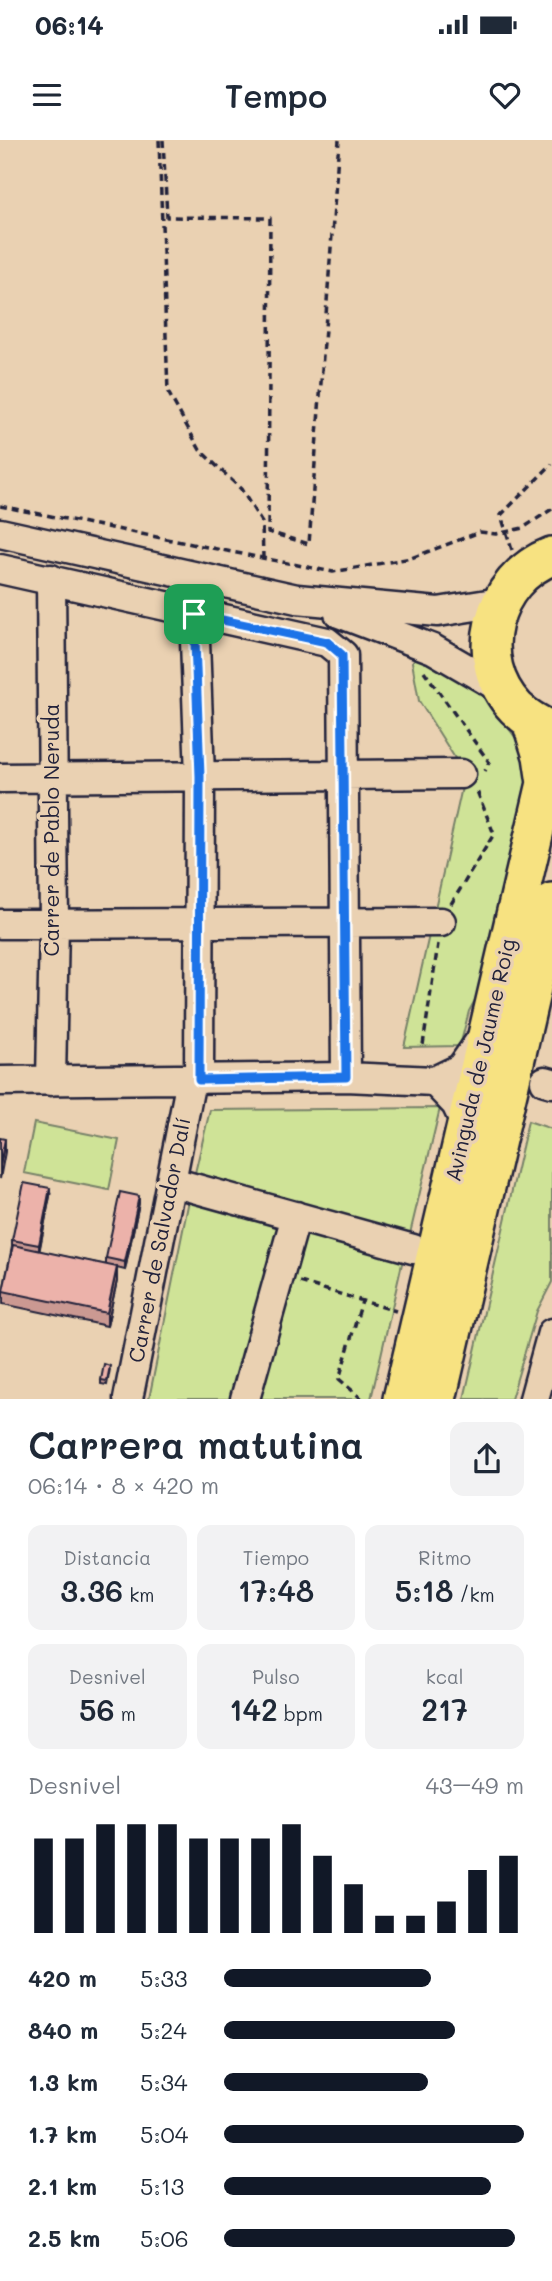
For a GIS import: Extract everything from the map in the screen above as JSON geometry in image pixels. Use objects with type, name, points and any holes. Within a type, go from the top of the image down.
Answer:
[{"type":"main road","points":[[542,726],[515,707],[502,689],[493,663],[491,646],[494,618],[500,602],[545,559]]},
{"type":"main road","name":"Avinguda de Jaume Roig","points":[[402,1399],[546,783],[542,756],[542,726]]},
{"type":"main road","name":"Avinguda de Jaume Roig","points":[[437,1399],[552,901]]},
{"type":"street","points":[[0,533],[297,598],[438,612],[500,602]]},
{"type":"street","points":[[0,569],[335,646],[342,655],[345,668],[343,774],[346,1077]]},
{"type":"street","name":"Carrer de Pablo Neruda","points":[[51,579],[54,924],[51,1081]]},
{"type":"street","points":[[297,598],[433,649],[502,689]]},
{"type":"street","name":"Carrer de Salvador Dalí","points":[[128,1399],[195,1080],[200,923],[200,776],[194,614]]},
{"type":"street","points":[[0,778],[343,774],[473,780]]},
{"type":"street","points":[[0,924],[441,922]]},
{"type":"street","points":[[0,1081],[346,1077],[434,1081],[461,1068],[488,1030]]},
{"type":"street","points":[[434,1081],[456,1104],[466,1125]]},
{"type":"street","points":[[172,1182],[413,1249]]},
{"type":"street","points":[[245,1399],[296,1216]]},
{"type":"street","points":[[534,1399],[552,1333]]},
{"type":"path","points":[[161,140],[167,217],[270,218],[268,532],[309,544],[339,140]]},
{"type":"path","points":[[161,140],[168,392],[200,450],[241,489],[262,523],[263,557]]},
{"type":"path","points":[[545,559],[510,548],[500,515],[552,464]]},
{"type":"path","points":[[0,506],[334,572],[411,558],[480,532],[505,533],[523,528],[552,509]]},
{"type":"path","points":[[423,668],[489,762],[473,780],[494,834],[441,922],[423,1045]]},
{"type":"path","points":[[279,1276],[398,1311]]},
{"type":"path","points":[[362,1301],[340,1379],[362,1399]]},
{"type":"green space","points":[[419,653],[481,691],[518,741],[529,775],[485,982],[469,1011],[460,1046],[404,1047],[465,774],[419,701],[412,662]]},
{"type":"green space","points":[[440,1108],[409,1238],[194,1177],[210,1110]]},
{"type":"green space","points":[[528,1121],[552,1129],[552,1282],[537,1311],[511,1399],[464,1399]]},
{"type":"green space","points":[[34,1123],[119,1140],[109,1190],[24,1173]]},
{"type":"green space","points":[[189,1200],[287,1226],[238,1399],[149,1399]]},
{"type":"green space","points":[[298,1227],[403,1259],[371,1399],[252,1399]]},
{"type":"building","points":[[0,1138],[5,1139],[0,1165]]},
{"type":"building","points":[[24,1183],[50,1188],[39,1245],[12,1240]]},
{"type":"building","points":[[120,1192],[139,1196],[125,1262],[106,1258]]},
{"type":"building","points":[[13,1245],[117,1267],[107,1313],[3,1291]]},
{"type":"building","points":[[104,1364],[110,1366],[107,1381],[101,1380]]},
{"type":"route","points":[[194,614],[327,642],[335,646],[342,655],[345,668],[343,774],[346,1077],[199,1080],[200,776],[194,614]]}]
